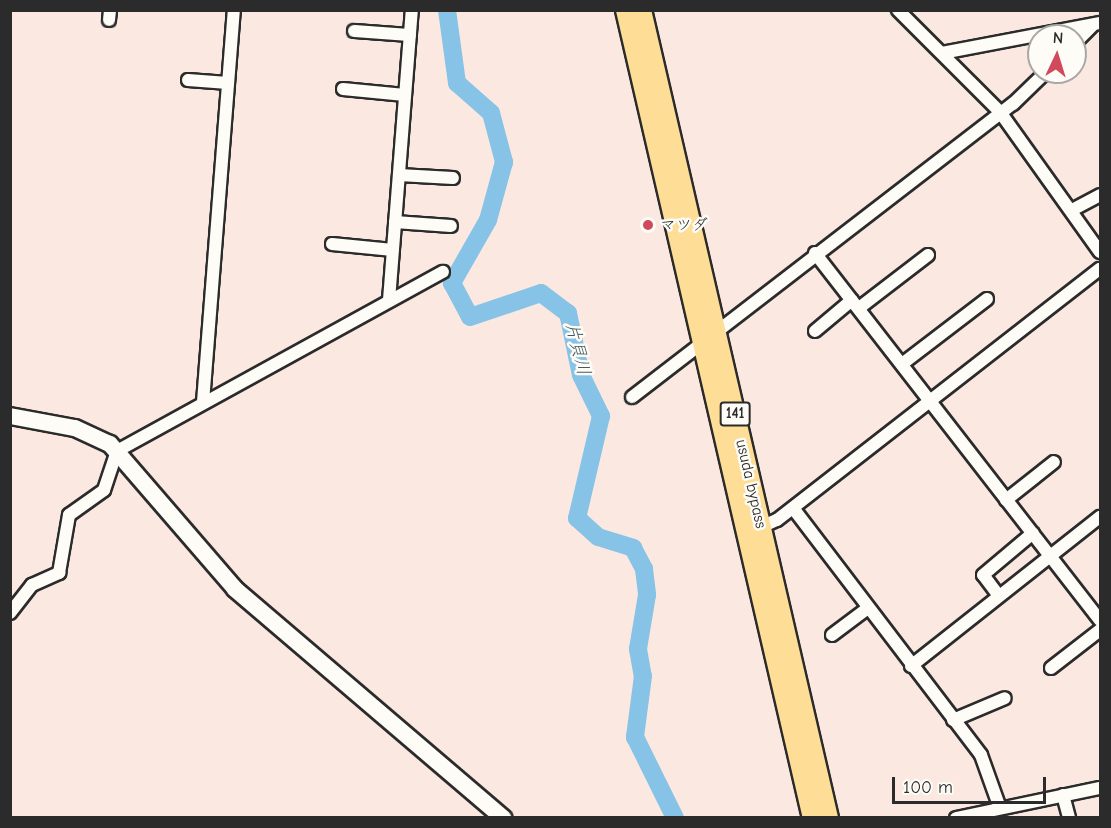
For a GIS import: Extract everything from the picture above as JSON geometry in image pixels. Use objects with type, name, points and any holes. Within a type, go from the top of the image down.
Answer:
[{"type":"highway","name":"usuda bypass","points":[[626,10],[761,527],[828,818]]},
{"type":"highway","name":"usuda bypass","points":[[641,10],[813,818]]},
{"type":"main road","points":[[10,416],[91,433],[117,451],[235,589],[503,818]]},
{"type":"street","points":[[203,402],[234,10]]},
{"type":"street","points":[[388,300],[412,10]]},
{"type":"street","points":[[899,11],[1000,112],[1101,252]]},
{"type":"street","points":[[942,53],[1096,25]]},
{"type":"street","points":[[354,31],[410,35]]},
{"type":"street","points":[[188,80],[228,83]]},
{"type":"street","points":[[632,397],[1000,112],[1032,84]]},
{"type":"street","points":[[343,89],[405,95]]},
{"type":"street","points":[[399,175],[453,178]]},
{"type":"street","points":[[1072,210],[1101,195]]},
{"type":"street","points":[[395,222],[451,226]]},
{"type":"street","points":[[332,244],[393,250]]},
{"type":"street","points":[[815,253],[1101,621]]},
{"type":"street","points":[[815,331],[928,255]]},
{"type":"street","points":[[761,527],[793,508],[1101,269]]},
{"type":"street","points":[[10,613],[32,585],[59,573],[69,515],[104,490],[117,451],[388,300],[443,272]]},
{"type":"street","points":[[902,364],[987,299]]},
{"type":"street","points":[[1006,500],[1054,462]]},
{"type":"street","points":[[793,508],[988,766],[1000,808]]},
{"type":"street","points":[[911,666],[1101,517]]},
{"type":"street","points":[[999,596],[983,575],[1033,533]]},
{"type":"street","points":[[832,635],[868,608]]},
{"type":"street","points":[[1051,668],[1101,630]]},
{"type":"street","points":[[953,720],[1005,698]]},
{"type":"street","points":[[956,818],[1101,788]]},
{"type":"street","points":[[1063,795],[1069,818]]},
{"type":"waterway","name":"片貝川","points":[[447,10],[457,83],[491,113],[504,162],[488,220],[452,283],[470,317],[541,293],[568,313],[581,375],[601,416],[577,518],[598,537],[633,548],[644,569],[647,595],[638,649],[643,676],[635,737],[675,818]]},
{"type":"place","name":"マツダ","points":[[648,225]]}]
